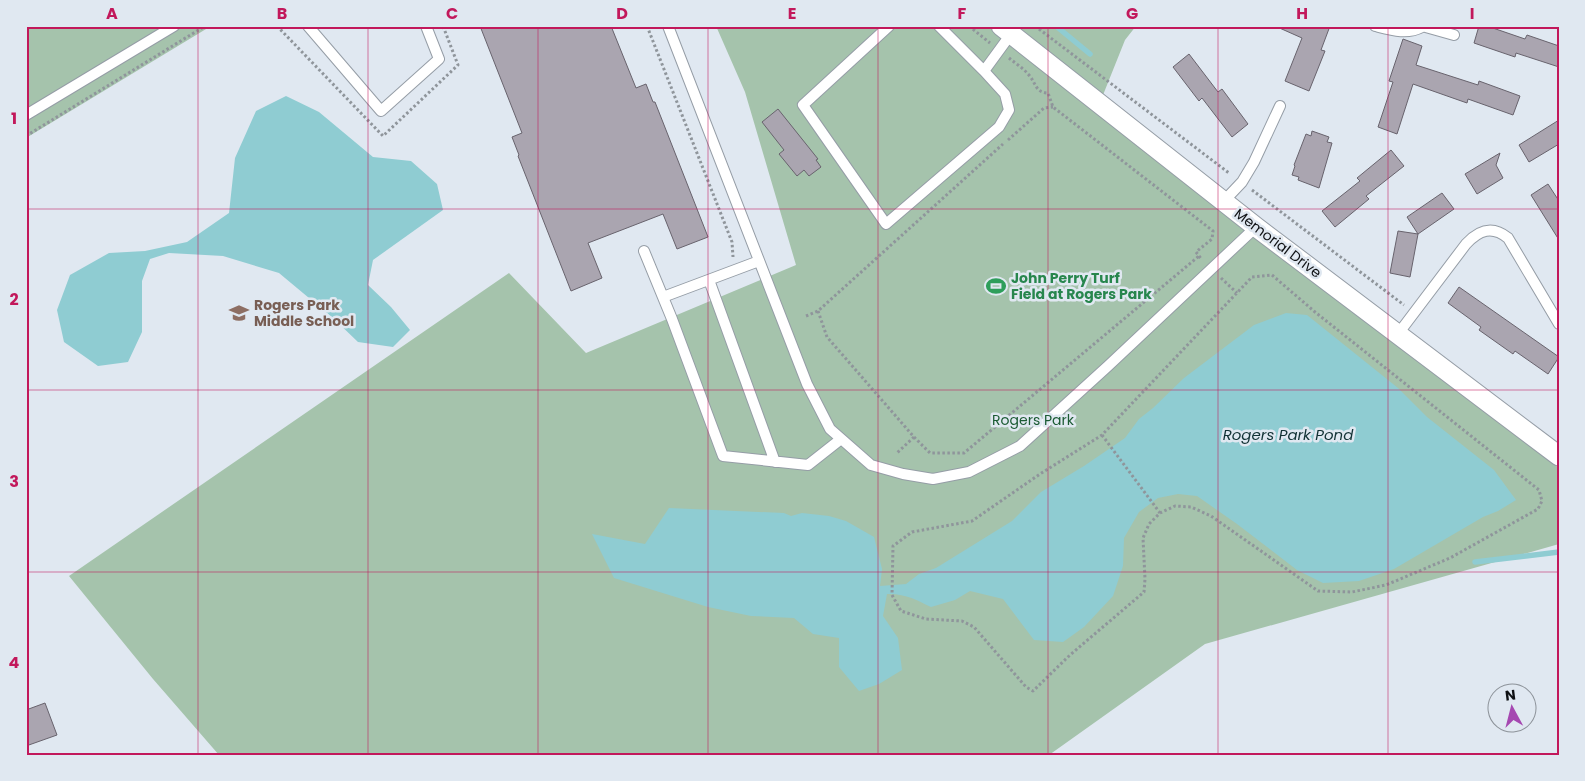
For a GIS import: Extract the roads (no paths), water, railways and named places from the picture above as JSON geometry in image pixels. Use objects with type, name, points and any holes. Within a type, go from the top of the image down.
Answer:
[{"type":"street","name":"Memorial Drive","points":[[1006,30],[1256,227],[1559,456]]},
{"type":"lane","points":[[26,115],[174,26]]},
{"type":"lane","points":[[308,26],[381,111],[439,59],[426,26]]},
{"type":"lane","points":[[668,26],[807,384],[830,429],[871,465],[903,474],[933,479],[969,472],[1020,446],[1256,227]]},
{"type":"lane","points":[[889,26],[803,105],[886,224],[999,127],[1009,110],[1005,94],[939,26]]},
{"type":"lane","points":[[1375,26],[1406,32],[1415,31],[1422,27],[1454,35]]},
{"type":"lane","points":[[984,71],[999,50],[1006,30]]},
{"type":"lane","points":[[1224,201],[1242,182],[1254,162],[1280,106]]},
{"type":"lane","points":[[1398,334],[1466,244],[1476,234],[1488,230],[1501,232],[1508,238],[1559,324]]},
{"type":"lane","points":[[644,251],[723,456],[808,465],[841,439]]},
{"type":"lane","points":[[663,297],[759,261]]},
{"type":"lane","points":[[710,280],[774,462]]},
{"type":"water","points":[[286,96],[319,112],[373,157],[411,161],[437,184],[443,210],[373,260],[368,285],[391,307],[410,330],[393,347],[358,342],[333,318],[279,273],[223,256],[169,253],[150,259],[142,281],[142,332],[128,362],[98,366],[64,342],[57,310],[70,275],[109,253],[145,251],[187,242],[229,213],[235,158],[256,111]]},
{"type":"water","name":"Rogers Park Pond","points":[[1286,313],[1307,315],[1398,388],[1427,417],[1494,470],[1516,500],[1394,569],[1359,581],[1323,583],[1297,570],[1197,496],[1178,494],[1158,498],[1139,512],[1124,538],[1123,566],[1113,596],[1084,627],[1063,642],[1034,640],[1003,599],[970,591],[955,600],[931,607],[905,596],[887,594],[883,616],[898,638],[902,670],[879,684],[859,691],[839,667],[839,638],[813,634],[794,618],[751,616],[708,607],[614,578],[592,534],[645,544],[669,508],[784,513],[791,516],[802,513],[829,516],[846,521],[874,537],[882,569],[880,586],[906,584],[919,574],[936,568],[1012,521],[1041,492],[1125,438],[1139,419],[1184,378],[1254,325]]},
{"type":"waterway","points":[[1056,26],[1090,54]]},
{"type":"waterway","points":[[1475,562],[1559,552]]},
{"type":"place","name":"John Perry Turf Field at Rogers Park","points":[[996,286]]},
{"type":"place","name":"Rogers Park Middle School","points":[[239,313]]},
{"type":"park label","name":"Rogers Park","points":[[1033,420]]}]
